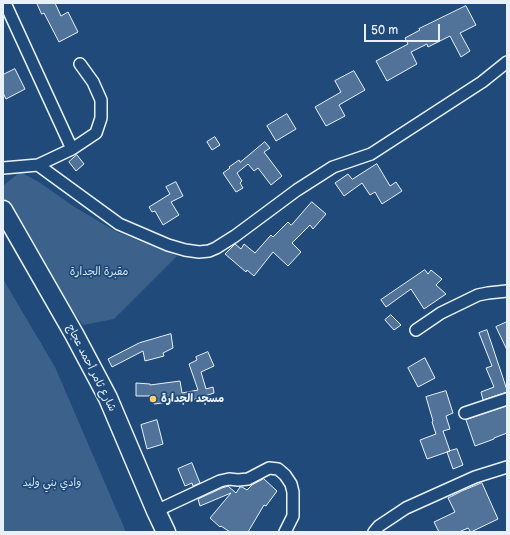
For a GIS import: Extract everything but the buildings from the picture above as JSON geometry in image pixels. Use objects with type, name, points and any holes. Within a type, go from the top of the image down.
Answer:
[{"type":"main road","name":"شارع ثامر أحمد عجاج","points":[[3,210],[74,334],[108,398],[166,532]]},
{"type":"street","points":[[5,3],[72,149]]},
{"type":"street","points":[[38,165],[119,224],[168,245],[185,250],[199,252],[209,251],[235,236],[297,190],[333,167],[371,154],[482,82],[507,62]]},
{"type":"street","points":[[3,168],[38,165],[72,149],[96,133],[101,118],[101,100],[93,82],[80,64]]},
{"type":"street","points":[[416,330],[441,314],[474,297],[488,293],[507,291]]},
{"type":"street","points":[[465,413],[507,399]]},
{"type":"street","points":[[374,532],[378,526],[406,508],[475,477],[507,467]]},
{"type":"street","points":[[156,511],[220,481],[248,478],[269,468],[278,469],[285,475],[291,484],[293,492],[293,516],[285,532]]},
{"type":"green space","name":"مقبرة الجدارة","points":[[20,172],[39,182],[73,206],[115,231],[177,256],[114,319],[83,325],[34,257],[3,199],[3,186]]},
{"type":"green space","name":"وادي بني وليد","points":[[3,279],[55,367],[126,532],[3,532]]},
{"type":"place","name":"مسجد الجدارة","points":[[153,399]]}]
